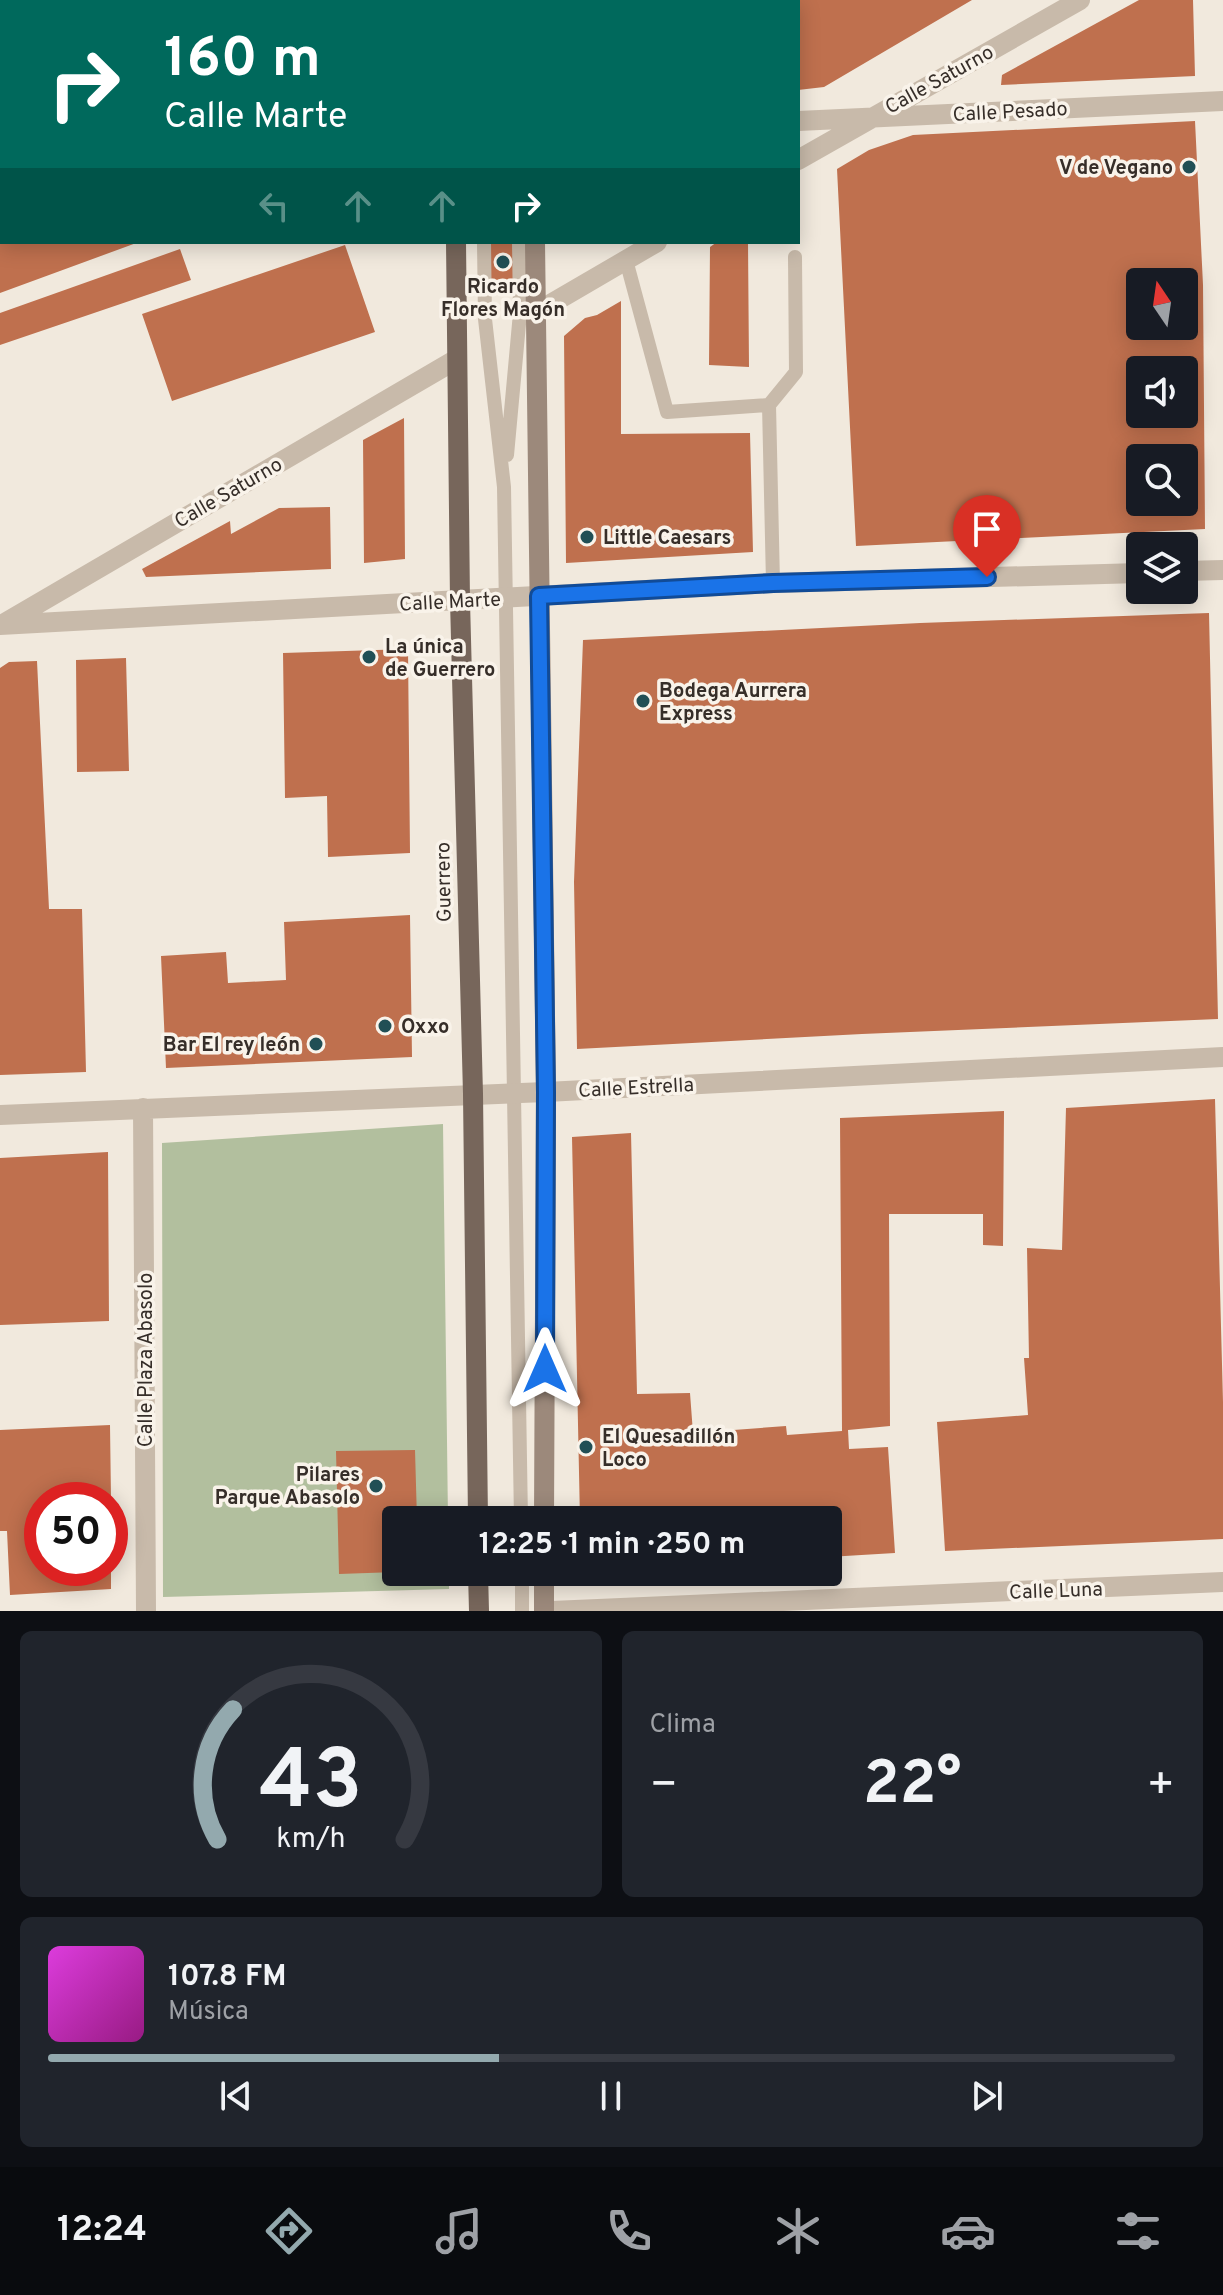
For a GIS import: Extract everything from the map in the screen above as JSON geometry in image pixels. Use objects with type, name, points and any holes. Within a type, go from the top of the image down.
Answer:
[{"type":"main road","name":"Guerrero","points":[[456,244],[478,1506]]},
{"type":"main road","points":[[535,244],[546,1092],[544,1506]]},
{"type":"main road","points":[[478,1586],[479,1611]]},
{"type":"main road","points":[[544,1586],[544,1611]]},
{"type":"street","name":"Calle Saturno","points":[[800,159],[1080,0]]},
{"type":"street","name":"Calle Pesado","points":[[800,121],[1223,101]]},
{"type":"street","points":[[537,312],[654,244]]},
{"type":"street","name":"Calle Saturno","points":[[0,626],[457,359]]},
{"type":"street","points":[[1198,571],[1223,570]]},
{"type":"street","name":"Calle Marte","points":[[0,626],[773,583],[1126,573]]},
{"type":"street","name":"Calle Estrella","points":[[0,1115],[546,1092],[1223,1057]]},
{"type":"street","name":"Calle Plaza Abasolo","points":[[143,1108],[146,1611]]},
{"type":"street","name":"Calle Luna","points":[[552,1611],[1223,1582]]},
{"type":"lane","points":[[484,244],[485,319],[504,487]]},
{"type":"lane","points":[[519,244],[520,313],[504,487],[521,1506]]},
{"type":"lane","points":[[773,583],[769,405],[796,372],[795,257]]},
{"type":"lane","points":[[626,260],[667,412],[769,405]]},
{"type":"lane","points":[[522,1586],[522,1611]]},
{"type":"green space","points":[[443,1124],[448,1506],[382,1506],[382,1586],[449,1586],[449,1589],[163,1597],[162,1143]]},
{"type":"building","points":[[800,0],[972,0],[824,87],[800,90]]},
{"type":"building","points":[[1139,0],[1193,0],[1195,76],[1001,85],[1002,75]]},
{"type":"building","points":[[1195,121],[1203,285],[1205,529],[856,546],[837,169],[869,150],[913,135]]},
{"type":"building","points":[[0,244],[134,244],[0,293]]},
{"type":"building","name":"Ricardo Flores Magón","points":[[485,244],[521,244],[521,282],[485,282]]},
{"type":"building","points":[[714,244],[748,244],[749,367],[709,365],[710,247]]},
{"type":"building","points":[[345,245],[375,332],[172,401],[142,314]]},
{"type":"building","points":[[180,249],[191,280],[0,345],[0,313]]},
{"type":"building","points":[[621,301],[621,434],[750,433],[753,552],[566,563],[564,336],[585,318],[597,315]]},
{"type":"building","points":[[404,418],[405,559],[364,563],[363,440]]},
{"type":"building","points":[[330,507],[331,569],[146,577],[142,569],[230,521],[231,534],[279,508]]},
{"type":"building","points":[[1209,613],[1218,1019],[577,1049],[574,882],[583,640],[920,623]]},
{"type":"building","points":[[408,649],[410,853],[328,857],[327,796],[285,798],[283,653]]},
{"type":"building","points":[[126,658],[129,771],[77,772],[76,660]]},
{"type":"building","points":[[37,661],[49,909],[82,909],[86,1072],[0,1075],[0,668],[9,662]]},
{"type":"building","points":[[410,915],[412,1057],[166,1068],[161,956],[226,952],[228,983],[286,980],[284,922]]},
{"type":"building","points":[[1215,1099],[1223,1402],[1223,1539],[945,1551],[937,1422],[1028,1415],[1024,1358],[1029,1358],[1027,1248],[1062,1250],[1066,1108]]},
{"type":"building","points":[[1004,1111],[1003,1246],[983,1245],[983,1214],[889,1214],[890,1426],[848,1430],[849,1449],[888,1447],[895,1553],[842,1556],[842,1506],[580,1506],[572,1137],[631,1133],[637,1394],[690,1393],[693,1433],[786,1426],[787,1435],[842,1431],[840,1118]]},
{"type":"building","points":[[108,1152],[109,1321],[0,1325],[0,1158]]},
{"type":"building","points":[[110,1425],[111,1482],[24,1482],[24,1586],[111,1586],[111,1589],[10,1595],[7,1531],[0,1531],[0,1430]]},
{"type":"building","name":"Pilares Parque Abasolo","points":[[415,1450],[417,1506],[382,1506],[382,1572],[339,1574],[336,1451]]},
{"type":"place","name":"V de Vegano","points":[[1189,167]]},
{"type":"place","name":"Ricardo Flores Magón","points":[[503,262]]},
{"type":"place","name":"Little Caesars","points":[[587,537]]},
{"type":"place","name":"La única de Guerrero","points":[[369,657]]},
{"type":"place","name":"Bodega Aurrera Express","points":[[643,701]]},
{"type":"place","name":"Oxxo","points":[[385,1026]]},
{"type":"place","name":"Bar El rey león","points":[[316,1044]]},
{"type":"place","name":"El Quesadillón Loco","points":[[586,1447]]},
{"type":"place","name":"Pilares Parque Abasolo","points":[[376,1486]]},
{"type":"route","points":[[545,1369],[546,1092],[539,596],[773,583],[987,577]]}]
